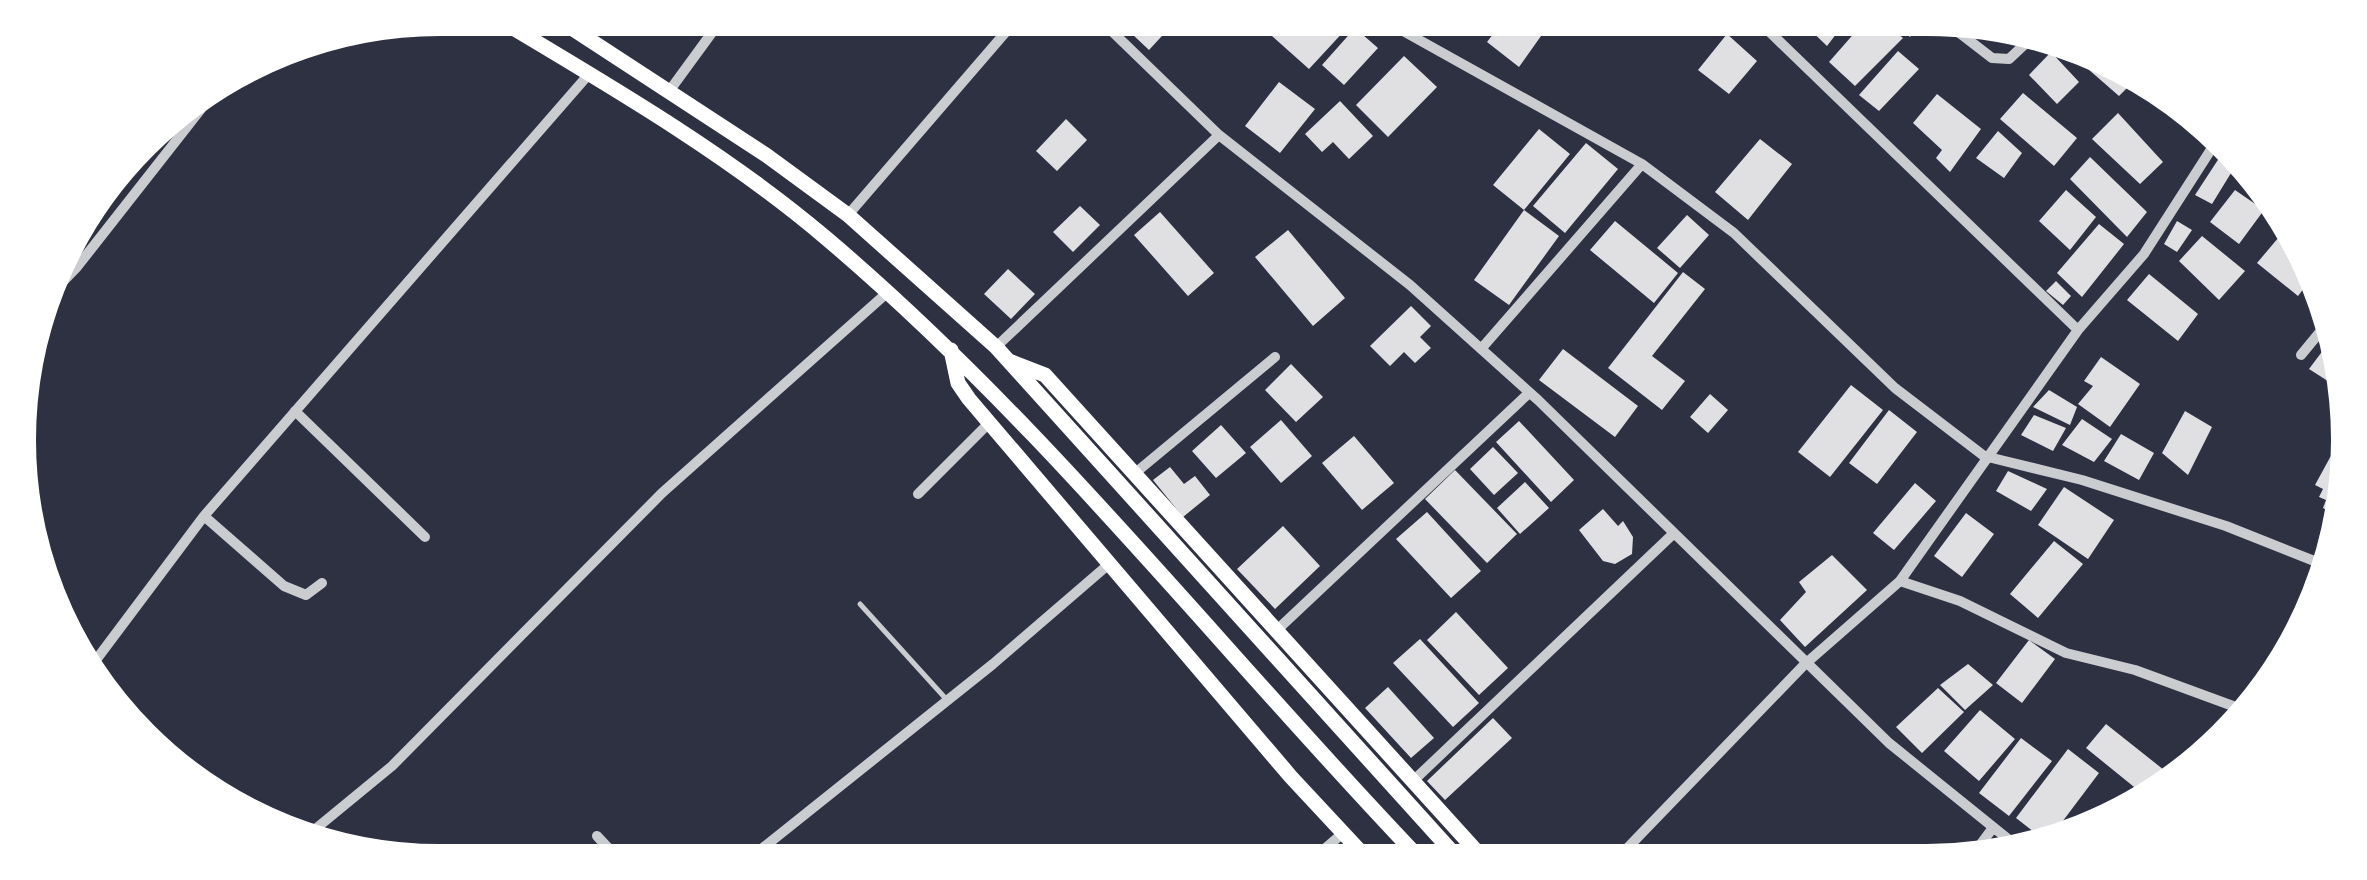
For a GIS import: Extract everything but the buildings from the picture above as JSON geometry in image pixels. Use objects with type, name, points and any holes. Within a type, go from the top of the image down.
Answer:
[{"type":"main road","points":[[516,30],[590,74],[822,235],[952,350],[1134,539],[1279,706],[1412,850]]},
{"type":"main road","points":[[575,30],[670,90],[848,215],[996,347],[1450,850]]},
{"type":"main road","points":[[952,350],[958,383],[989,423],[1359,850]]},
{"type":"main road","points":[[1009,361],[1044,375],[1475,850]]},
{"type":"street","points":[[670,90],[714,30]]},
{"type":"street","points":[[848,215],[1007,30]]},
{"type":"street","points":[[1111,30],[1219,135],[1410,284],[1529,392],[1804,665],[1933,783],[2010,841]]},
{"type":"street","points":[[1401,30],[1642,164],[1734,234],[1895,388],[1984,456],[2082,480],[2226,526],[2318,562]]},
{"type":"street","points":[[1769,30],[2078,330]]},
{"type":"street","points":[[1958,31],[1992,58],[2010,58],[2026,42]]},
{"type":"street","points":[[95,661],[204,516],[590,74]]},
{"type":"street","points":[[60,285],[203,106]]},
{"type":"street","points":[[996,347],[1219,135]]},
{"type":"street","points":[[1625,850],[1804,665],[1900,581],[1984,456],[2078,330],[2144,254],[2213,146]]},
{"type":"street","points":[[1481,349],[1642,164]]},
{"type":"street","points":[[314,830],[392,766],[662,493],[888,292]]},
{"type":"street","points":[[2301,356],[2322,330]]},
{"type":"street","points":[[1134,474],[1275,357]]},
{"type":"street","points":[[1277,630],[1529,392]]},
{"type":"street","points":[[294,411],[424,537]]},
{"type":"street","points":[[918,494],[989,423]]},
{"type":"street","points":[[204,516],[284,586],[306,594],[322,583]]},
{"type":"street","points":[[1413,781],[1672,535]]},
{"type":"street","points":[[760,850],[1109,564]]},
{"type":"street","points":[[1900,581],[1960,600],[2066,653],[2135,670],[2238,707]]},
{"type":"street","points":[[1979,846],[1992,828]]},
{"type":"street","points":[[1324,850],[1343,833]]},
{"type":"street","points":[[596,836],[610,850]]},
{"type":"lane","points":[[860,604],[947,700]]}]
